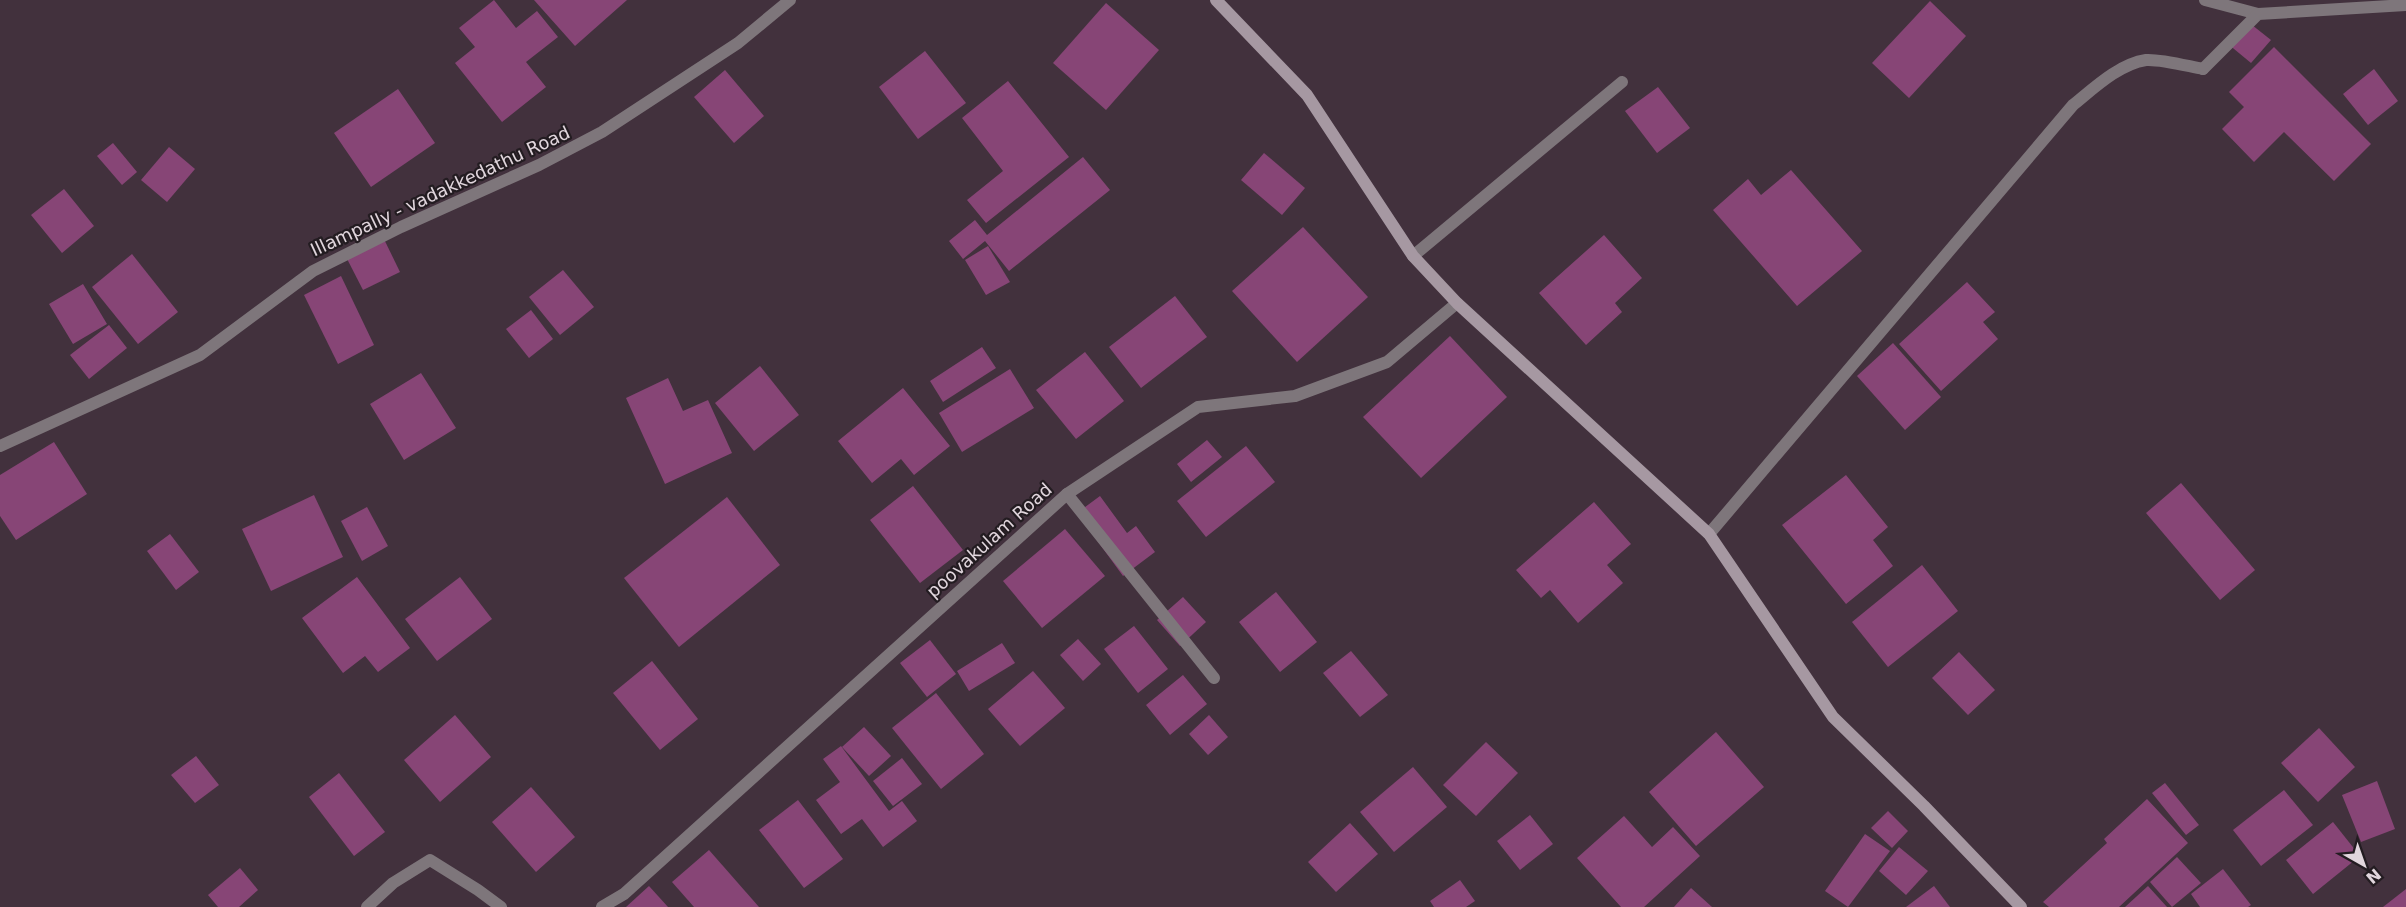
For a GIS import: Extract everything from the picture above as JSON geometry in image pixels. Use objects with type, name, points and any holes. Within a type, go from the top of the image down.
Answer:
[{"type":"street","name":"Illampally - vadakkedathu Road","points":[[0,446],[200,356],[313,271],[401,227],[539,165],[602,132],[738,43],[790,0]]},
{"type":"street","points":[[1216,0],[1307,95],[1413,256],[1457,303],[1709,534],[1833,717],[1924,806],[2021,907]]},
{"type":"street","points":[[2205,0],[2259,14],[2406,5]]},
{"type":"street","points":[[1709,534],[2073,105],[2101,82],[2127,66],[2147,60],[2203,69],[2259,14]]},
{"type":"street","points":[[1413,256],[1622,82]]},
{"type":"street","name":"poovakulam Road","points":[[602,907],[624,894],[1067,494],[1197,406],[1295,396],[1387,362],[1457,303]]},
{"type":"street","points":[[1067,494],[1214,678]]},
{"type":"street","points":[[368,907],[393,883],[430,860],[501,907]]},
{"type":"building","points":[[494,0],[516,28],[537,11],[558,37],[526,62],[546,87],[502,122],[455,63],[475,47],[459,28]]},
{"type":"building","points":[[534,0],[627,0],[575,46]]},
{"type":"building","points":[[1930,1],[1966,36],[1909,98],[1872,63]]},
{"type":"building","points":[[1106,3],[1159,50],[1106,110],[1053,63]]},
{"type":"building","points":[[2247,21],[2271,40],[2251,63],[2228,44]]},
{"type":"building","points":[[2274,47],[2371,144],[2334,181],[2284,132],[2254,162],[2222,129],[2244,107],[2229,92]]},
{"type":"building","points":[[925,51],[966,103],[918,139],[879,87]]},
{"type":"building","points":[[2374,69],[2398,101],[2368,125],[2343,94]]},
{"type":"building","points":[[725,70],[764,116],[734,143],[694,97]]},
{"type":"building","points":[[1008,81],[1069,157],[986,223],[967,200],[1003,171],[962,118]]},
{"type":"building","points":[[1658,87],[1690,128],[1657,153],[1625,111]]},
{"type":"building","points":[[398,89],[435,143],[371,187],[334,133]]},
{"type":"building","points":[[113,143],[137,172],[122,185],[97,156]]},
{"type":"building","points":[[169,147],[195,169],[167,202],[141,180]]},
{"type":"building","points":[[1264,153],[1305,188],[1282,215],[1241,180]]},
{"type":"building","points":[[1083,157],[1110,190],[1009,271],[985,241],[963,259],[949,241],[975,220],[987,235]]},
{"type":"building","points":[[1791,170],[1862,251],[1797,306],[1713,210],[1748,179],[1761,195]]},
{"type":"building","points":[[64,189],[94,226],[62,253],[31,215]]},
{"type":"building","points":[[1303,227],[1368,297],[1297,362],[1232,291]]},
{"type":"building","points":[[381,233],[400,272],[363,290],[343,251]]},
{"type":"building","points":[[1604,235],[1642,278],[1615,303],[1622,312],[1586,345],[1539,293]]},
{"type":"building","points":[[988,246],[1010,282],[986,295],[965,260]]},
{"type":"building","points":[[132,254],[178,312],[138,344],[92,287]]},
{"type":"building","points":[[563,270],[594,307],[560,335],[529,297]]},
{"type":"building","points":[[341,276],[374,345],[338,364],[304,295]]},
{"type":"building","points":[[1967,282],[1995,312],[1983,322],[1998,339],[1941,391],[1899,344]]},
{"type":"building","points":[[83,284],[107,324],[73,344],[49,304]]},
{"type":"building","points":[[1175,296],[1207,337],[1141,388],[1109,347]]},
{"type":"building","points":[[531,310],[553,339],[529,358],[506,329]]},
{"type":"building","points":[[109,325],[127,348],[89,379],[70,355]]},
{"type":"building","points":[[1450,336],[1507,397],[1421,478],[1363,417]]},
{"type":"building","points":[[1893,343],[1941,397],[1905,430],[1857,376]]},
{"type":"building","points":[[982,347],[996,368],[943,402],[930,381]]},
{"type":"building","points":[[1085,352],[1124,401],[1076,439],[1036,390]]},
{"type":"building","points":[[760,366],[799,415],[754,451],[715,403]]},
{"type":"building","points":[[1010,369],[1034,408],[962,452],[939,413]]},
{"type":"building","points":[[421,373],[456,428],[404,460],[370,404]]},
{"type":"building","points":[[668,378],[683,411],[708,400],[732,453],[665,484],[626,398]]},
{"type":"building","points":[[903,388],[950,446],[914,475],[901,459],[872,483],[838,441]]},
{"type":"building","points":[[1207,440],[1222,457],[1191,482],[1177,464]]},
{"type":"building","points":[[54,442],[87,494],[16,540],[0,516],[0,475]]},
{"type":"building","points":[[1246,446],[1275,482],[1206,537],[1177,501]]},
{"type":"building","points":[[1846,475],[1888,527],[1873,540],[1893,566],[1846,604],[1782,525]]},
{"type":"building","points":[[2181,483],[2255,570],[2220,600],[2146,513]]},
{"type":"building","points":[[913,486],[963,550],[920,583],[870,520]]},
{"type":"building","points":[[314,495],[343,557],[271,591],[242,529]]},
{"type":"building","points":[[1100,496],[1127,533],[1136,526],[1155,552],[1123,576],[1077,513]]},
{"type":"building","points":[[727,497],[780,565],[679,647],[624,578]]},
{"type":"building","points":[[1594,502],[1631,544],[1607,565],[1623,583],[1578,623],[1550,590],[1541,598],[1516,570]]},
{"type":"building","points":[[367,507],[388,546],[362,561],[341,521]]},
{"type":"building","points":[[1065,529],[1105,576],[1042,628],[1003,581]]},
{"type":"building","points":[[170,534],[199,572],[176,590],[147,551]]},
{"type":"building","points":[[1922,565],[1958,611],[1888,667],[1852,622]]},
{"type":"building","points":[[357,577],[410,648],[378,672],[365,656],[343,673],[302,618]]},
{"type":"building","points":[[460,577],[492,619],[437,661],[405,619]]},
{"type":"building","points":[[1276,592],[1317,642],[1280,672],[1239,622]]},
{"type":"building","points":[[1183,597],[1206,622],[1180,646],[1157,620]]},
{"type":"building","points":[[1134,626],[1168,669],[1138,693],[1104,649]]},
{"type":"building","points":[[1078,639],[1101,664],[1083,681],[1060,655]]},
{"type":"building","points":[[930,640],[956,674],[927,697],[900,663]]},
{"type":"building","points":[[1002,643],[1015,663],[969,691],[957,671]]},
{"type":"building","points":[[1351,651],[1388,695],[1360,717],[1323,673]]},
{"type":"building","points":[[1959,652],[1995,690],[1968,715],[1932,678]]},
{"type":"building","points":[[652,661],[698,719],[660,750],[613,693]]},
{"type":"building","points":[[1033,671],[1065,708],[1020,746],[988,709]]},
{"type":"building","points":[[1183,675],[1207,704],[1170,735],[1146,705]]},
{"type":"building","points":[[936,693],[984,754],[941,789],[892,728]]},
{"type":"building","points":[[455,715],[491,757],[440,802],[404,760]]},
{"type":"building","points":[[1209,715],[1228,737],[1208,755],[1189,734]]},
{"type":"building","points":[[864,727],[891,756],[869,776],[842,747]]},
{"type":"building","points":[[2319,728],[2355,767],[2318,802],[2281,763]]},
{"type":"building","points":[[1716,732],[1764,787],[1696,846],[1649,792]]},
{"type":"building","points":[[1486,742],[1518,773],[1476,816],[1443,785]]},
{"type":"building","points":[[841,746],[889,811],[902,801],[917,821],[883,847],[862,819],[841,834],[816,800],[840,782],[823,759]]},
{"type":"building","points":[[196,756],[219,785],[195,803],[171,775]]},
{"type":"building","points":[[902,758],[922,784],[893,806],[873,781]]},
{"type":"building","points":[[1413,767],[1447,807],[1394,852],[1360,812]]},
{"type":"building","points":[[339,773],[385,832],[354,856],[309,797]]},
{"type":"building","points":[[2377,781],[2395,829],[2361,842],[2342,795]]},
{"type":"building","points":[[2165,783],[2199,825],[2186,835],[2152,793]]},
{"type":"building","points":[[531,787],[575,837],[536,872],[492,822]]},
{"type":"building","points":[[2284,790],[2313,825],[2261,866],[2233,830]]},
{"type":"building","points":[[2147,799],[2188,843],[2119,907],[2049,907],[2043,902],[2107,843],[2104,839]]},
{"type":"building","points":[[798,800],[843,859],[804,888],[759,830]]},
{"type":"building","points":[[1888,811],[1908,831],[1892,848],[1871,828]]},
{"type":"building","points":[[1530,815],[1553,844],[1520,870],[1497,841]]},
{"type":"building","points":[[1624,816],[1652,847],[1673,827],[1700,856],[1644,907],[1621,907],[1577,858]]},
{"type":"building","points":[[2333,822],[2360,856],[2313,894],[2286,860]]},
{"type":"building","points":[[1350,823],[1378,854],[1336,892],[1308,862]]},
{"type":"building","points":[[1865,834],[1890,851],[1848,907],[1825,891]]},
{"type":"building","points":[[1899,847],[1928,871],[1906,895],[1879,871]]},
{"type":"building","points":[[709,850],[759,907],[694,907],[672,882]]},
{"type":"building","points":[[2177,857],[2201,883],[2172,907],[2150,882]]},
{"type":"building","points":[[240,868],[258,890],[239,907],[218,907],[208,895]]},
{"type":"building","points":[[2223,869],[2251,905],[2248,907],[2200,907],[2191,894]]},
{"type":"building","points":[[1460,880],[1475,901],[1466,907],[1434,907],[1430,901]]},
{"type":"building","points":[[649,886],[668,907],[626,907]]},
{"type":"building","points":[[1934,886],[1950,907],[1906,907]]},
{"type":"building","points":[[2148,886],[2167,907],[2125,907]]},
{"type":"building","points":[[1691,888],[1712,907],[1674,907]]},
{"type":"building","points":[[2406,889],[2406,907],[2383,907]]}]
